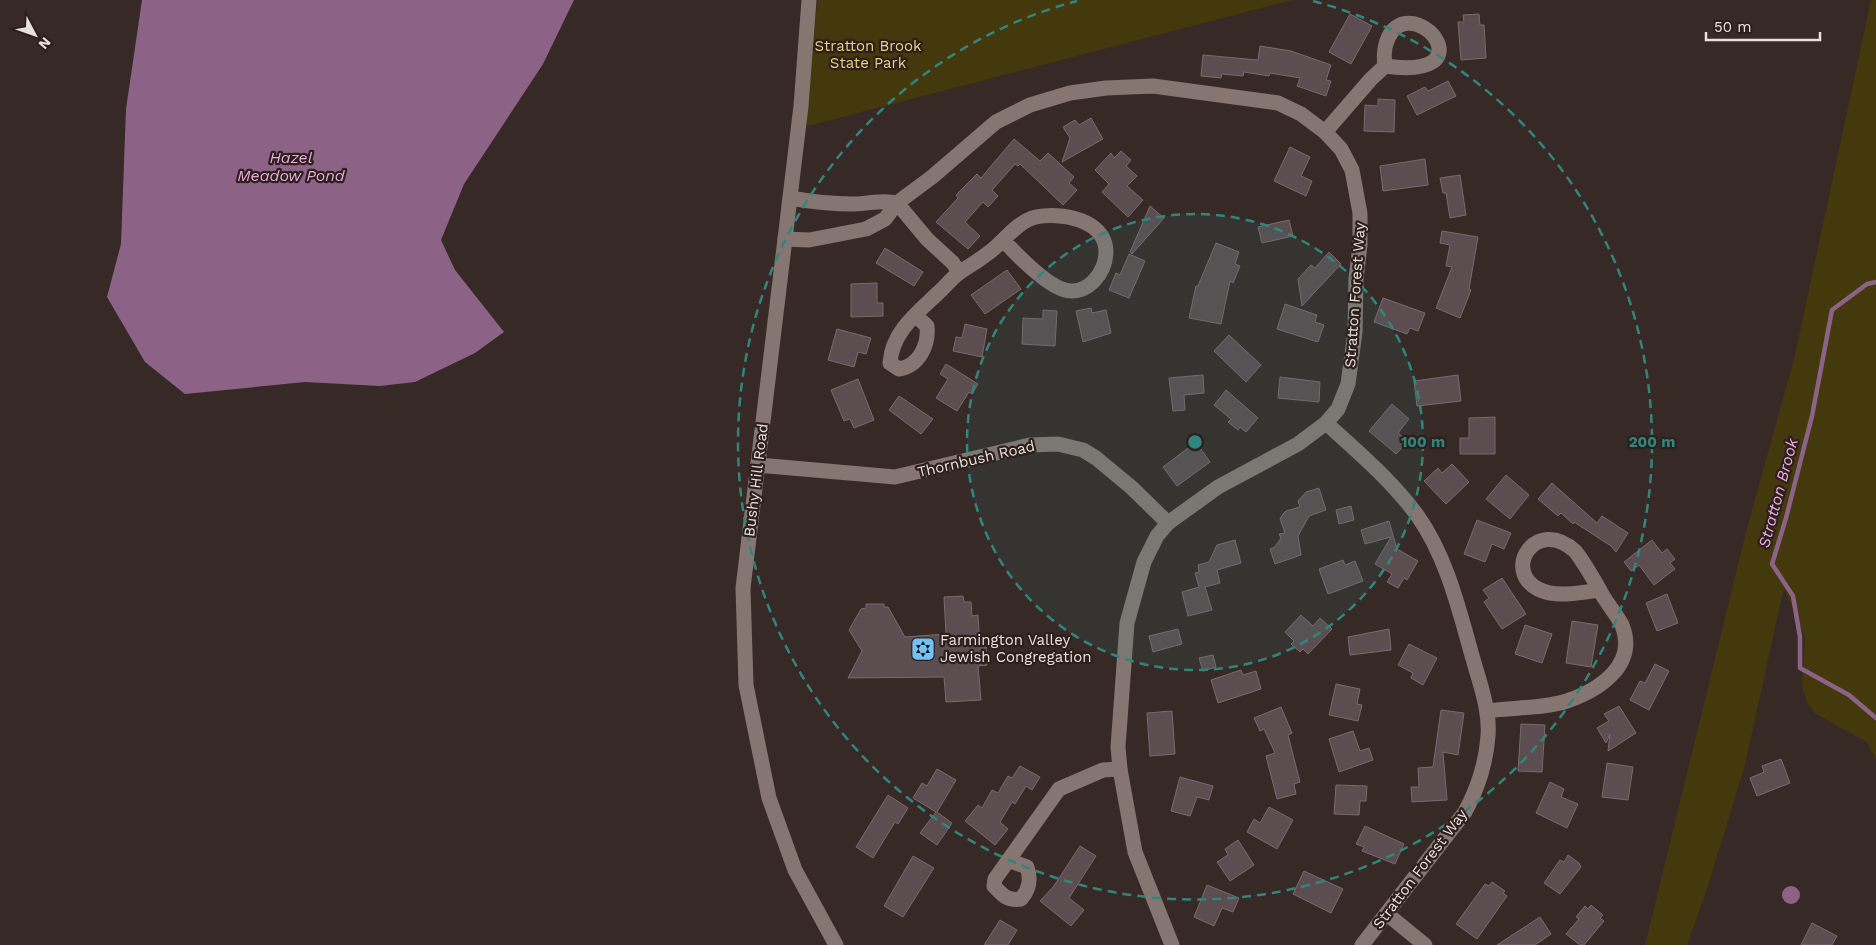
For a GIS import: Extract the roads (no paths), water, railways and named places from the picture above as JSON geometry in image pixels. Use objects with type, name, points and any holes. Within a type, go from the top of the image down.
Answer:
[{"type":"street","name":"Bushy Hill Road","points":[[809,0],[801,106],[742,588],[746,685],[769,798],[795,870],[836,945]]},
{"type":"street","points":[[1325,132],[1371,79],[1385,66]]},
{"type":"street","name":"Stratton Forest Way","points":[[785,239],[809,240],[866,228],[885,219],[897,203],[932,177],[996,122],[1030,105],[1070,93],[1106,88],[1153,86],[1278,103],[1301,114],[1325,132],[1341,149],[1352,170],[1360,213],[1360,237],[1355,332],[1348,384],[1338,409],[1326,423],[1298,444],[1218,486],[1168,523],[1157,536],[1144,562],[1127,623],[1118,747],[1120,769],[1136,852],[1172,945]]},
{"type":"street","points":[[790,198],[822,204],[857,204],[884,199],[897,203],[927,239],[953,263],[959,273]]},
{"type":"street","points":[[915,315],[959,273],[1003,240],[1024,221],[1036,217],[1069,217],[1085,223],[1097,231],[1106,251],[1103,266],[1096,280],[1089,286],[1066,290],[1050,283],[1003,240]]},
{"type":"street","name":"Stratton Forest Way","points":[[1326,423],[1395,489],[1417,516],[1432,540],[1457,602],[1487,711],[1488,736],[1478,788],[1465,812],[1362,945]]},
{"type":"street","name":"Thornbush Road","points":[[758,465],[895,477],[1030,445],[1058,444],[1077,448],[1096,458],[1131,487],[1168,523]]},
{"type":"street","points":[[1487,711],[1566,701],[1604,683],[1615,674],[1625,651],[1622,625],[1599,590],[1587,566],[1565,542],[1550,538],[1537,540],[1529,548],[1522,559],[1523,570],[1536,588],[1544,592],[1578,594],[1599,590]]},
{"type":"street","points":[[1008,860],[1059,789],[1103,770],[1120,769]]},
{"type":"street","points":[[1387,914],[1425,945]]},
{"type":"water","name":"Hazel Meadow Pond","points":[[142,0],[574,0],[543,64],[464,184],[441,240],[455,270],[504,332],[475,353],[415,382],[380,386],[305,382],[185,394],[145,362],[107,297],[121,244],[126,109]]},
{"type":"water","points":[[1791,886],[1797,889],[1800,895],[1797,901],[1791,904],[1785,901],[1782,895],[1785,889]]},
{"type":"waterway","name":"Stratton Brook","points":[[1876,282],[1867,284],[1832,310],[1812,416],[1786,518],[1772,564],[1793,596],[1800,637],[1800,668],[1849,695],[1876,718]]},
{"type":"place","name":"Farmington Valley Jewish Congregation","points":[[923,649]]},
{"type":"park label","name":"Stratton Brook State Park","points":[[868,54]]}]
